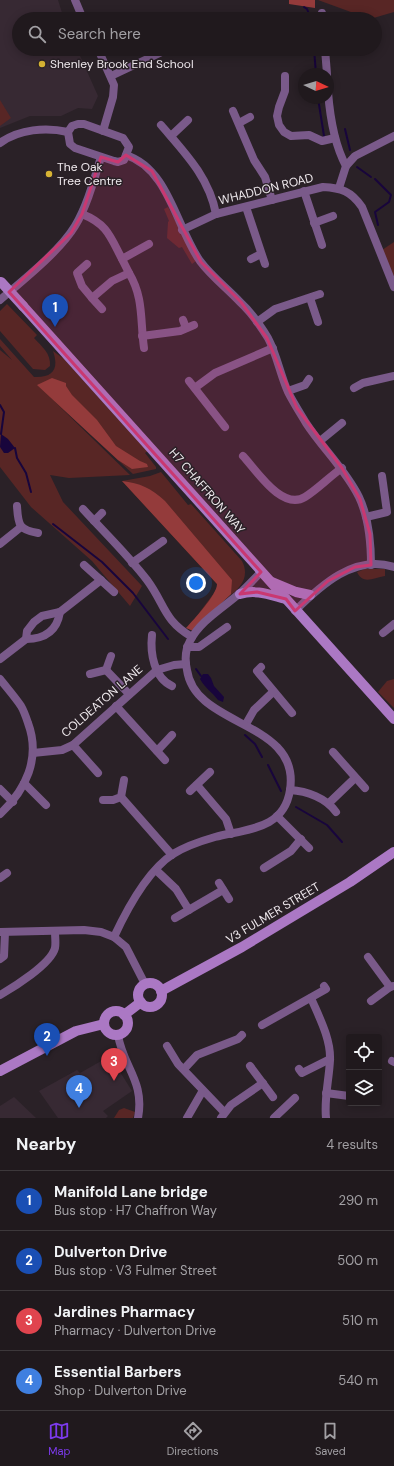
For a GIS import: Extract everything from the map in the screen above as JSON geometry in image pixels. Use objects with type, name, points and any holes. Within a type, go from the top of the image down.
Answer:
[{"type":"street","points":[[75,0],[80,12]]},
{"type":"street","points":[[101,56],[114,85],[113,97],[103,130]]},
{"type":"street","points":[[111,76],[153,56]]},
{"type":"street","points":[[326,56],[327,68]]},
{"type":"street","points":[[285,76],[285,91],[279,107],[278,116],[279,124],[284,132],[291,136],[309,135],[322,141],[335,138]]},
{"type":"street","points":[[330,104],[339,154],[346,166]]},
{"type":"street","points":[[233,111],[254,160],[265,177],[272,200]]},
{"type":"street","points":[[238,123],[250,117]]},
{"type":"street","points":[[171,136],[188,120]]},
{"type":"street","points":[[84,124],[123,138],[127,141],[129,147],[124,160],[118,162],[75,148],[70,144],[68,132],[72,126],[84,124]]},
{"type":"street","points":[[161,125],[189,157],[205,180],[216,214]]},
{"type":"street","points":[[0,144],[14,136],[32,130],[48,129],[68,132]]},
{"type":"street","points":[[394,136],[354,156],[346,166],[339,188],[354,197],[362,207],[394,287]]},
{"type":"street","points":[[126,155],[139,160],[152,171],[162,185],[182,230],[201,262],[217,281],[241,302],[257,322],[273,348],[288,392],[307,424],[342,468],[352,484],[366,517],[370,534],[371,565]]},
{"type":"street","points":[[0,300],[65,239],[82,214],[101,157]]},
{"type":"street","name":"WHADDON ROAD","points":[[182,230],[216,214],[304,191],[323,187],[339,188]]},
{"type":"street","points":[[304,191],[322,245]]},
{"type":"street","points":[[246,207],[265,264]]},
{"type":"street","points":[[82,214],[91,217],[106,229],[137,286],[141,301],[142,336],[144,348]]},
{"type":"street","points":[[314,223],[333,216]]},
{"type":"street","points":[[122,259],[150,244]]},
{"type":"street","points":[[251,259],[261,254]]},
{"type":"street","points":[[87,264],[77,273],[82,286],[102,309]]},
{"type":"street","points":[[92,298],[112,281],[129,273]]},
{"type":"street","name":"H7 CHAFFRON WAY","points":[[0,282],[394,719]]},
{"type":"street","points":[[257,322],[275,310],[320,294]]},
{"type":"street","points":[[310,298],[318,322]]},
{"type":"street","points":[[142,336],[180,331],[188,324]]},
{"type":"street","points":[[196,387],[215,372],[273,348]]},
{"type":"street","points":[[361,375],[363,383]]},
{"type":"street","points":[[354,388],[363,383],[394,376]]},
{"type":"street","points":[[288,392],[305,384],[309,379]]},
{"type":"street","points":[[189,381],[196,387],[225,427]]},
{"type":"street","points":[[210,421],[217,416]]},
{"type":"street","points":[[320,441],[342,423]]},
{"type":"street","points":[[243,456],[277,494],[292,501],[305,497],[342,468]]},
{"type":"street","points":[[260,475],[268,469]]},
{"type":"street","points":[[366,517],[390,513],[382,476]]},
{"type":"street","points":[[17,506],[18,521],[21,527],[28,531],[38,533]]},
{"type":"street","points":[[83,509],[148,581],[166,616],[179,629],[192,637]]},
{"type":"street","points":[[94,521],[102,513]]},
{"type":"street","points":[[0,544],[21,527]]},
{"type":"street","points":[[132,563],[160,545]]},
{"type":"street","points":[[84,565],[114,592]]},
{"type":"street","points":[[296,610],[310,596],[340,573],[355,567],[371,565],[394,567]]},
{"type":"street","points":[[114,937],[132,902],[144,884],[172,855],[192,845],[258,828],[277,816],[288,802],[291,778],[289,767],[280,751],[272,743],[246,724],[221,713],[203,700],[193,689],[188,678],[186,664],[187,647],[192,637],[200,627],[240,594],[261,572]]},
{"type":"street","points":[[26,639],[27,630],[34,622],[42,616],[60,612],[101,580]]},
{"type":"street","points":[[268,580],[296,592],[310,596]]},
{"type":"street","points":[[240,594],[249,591],[286,599]]},
{"type":"street","points":[[0,658],[26,639],[43,638],[50,633],[56,627],[60,612]]},
{"type":"street","points":[[383,633],[394,624]]},
{"type":"street","points":[[187,647],[199,647],[227,627]]},
{"type":"street","points":[[152,635],[152,658],[165,683],[172,686]]},
{"type":"street","points":[[106,670],[111,656]]},
{"type":"street","name":"COLDEATON LANE","points":[[33,753],[62,750],[74,745],[157,670],[174,665],[186,664]]},
{"type":"street","points":[[261,667],[257,671],[292,713]]},
{"type":"street","points":[[90,674],[106,670]]},
{"type":"street","points":[[106,670],[129,694]]},
{"type":"street","points":[[0,814],[13,802],[29,774],[33,753],[31,731],[22,707],[2,684]]},
{"type":"street","points":[[246,724],[254,710],[273,692]]},
{"type":"street","points":[[116,706],[165,760]]},
{"type":"street","points":[[157,750],[172,735]]},
{"type":"street","points":[[74,745],[98,773]]},
{"type":"street","points":[[333,752],[365,788]]},
{"type":"street","points":[[190,791],[210,772]]},
{"type":"street","points":[[329,803],[356,778]]},
{"type":"street","points":[[121,797],[124,780]]},
{"type":"street","points":[[24,783],[46,805]]},
{"type":"street","points":[[197,785],[226,819],[231,834]]},
{"type":"street","points":[[0,789],[13,802]]},
{"type":"street","points":[[290,790],[297,791],[329,803],[336,812]]},
{"type":"street","points":[[103,800],[113,800],[121,797]]},
{"type":"street","points":[[121,797],[172,855]]},
{"type":"street","points":[[277,816],[309,848]]},
{"type":"street","points":[[264,868],[271,859],[290,851],[300,839]]},
{"type":"street","name":"V3 FULMER STREET","points":[[161,991],[242,947],[350,882],[394,852]]},
{"type":"street","points":[[156,870],[176,889],[189,910]]},
{"type":"street","points":[[175,918],[221,887],[229,899]]},
{"type":"street","points":[[0,959],[4,956],[2,932],[54,932],[84,930],[101,932],[114,937],[126,947],[145,984]]},
{"type":"street","points":[[0,995],[18,985],[36,971],[50,956],[55,949],[54,932]]},
{"type":"street","points":[[368,956],[392,986],[371,1001]]},
{"type":"street","points":[[145,984],[155,984],[161,991],[160,1002],[154,1006],[147,1006],[141,1002],[139,992],[145,984]]},
{"type":"street","points":[[262,1025],[326,990],[324,986]]},
{"type":"street","points":[[311,998],[322,1024],[330,1050],[326,1093],[326,1118]]},
{"type":"street","points":[[124,1015],[141,1002]]},
{"type":"street","points":[[117,1011],[124,1015],[127,1025],[124,1031],[118,1035],[108,1033],[104,1024],[104,1020],[109,1013],[117,1011]]},
{"type":"street","points":[[275,1017],[279,1025]]},
{"type":"street","points":[[0,1070],[76,1031],[104,1024]]},
{"type":"street","points":[[118,1035],[120,1046],[135,1078],[139,1092],[140,1102],[138,1118]]},
{"type":"street","points":[[184,1069],[197,1055],[238,1039],[242,1035]]},
{"type":"street","points":[[167,1046],[178,1064],[223,1115],[231,1105],[263,1083]]},
{"type":"street","points":[[299,1069],[302,1073],[330,1059]]},
{"type":"street","points":[[250,1066],[273,1097]]},
{"type":"street","points":[[187,1118],[202,1092]]},
{"type":"street","points":[[326,1093],[346,1096]]},
{"type":"street","points":[[274,1118],[295,1098]]},
{"type":"highlighted area","points":[[126,155],[152,171],[201,262],[241,302],[267,338],[297,408],[342,468],[360,499],[370,534],[371,565],[355,567],[328,581],[295,611],[286,599],[257,592],[240,594],[261,572],[9,292],[71,233],[82,214],[101,157],[118,162]]},
{"type":"shaded area","name":"Shenley Brook End School","points":[[0,0],[58,0],[62,12],[12,12],[12,56],[80,56],[98,96],[92,109],[78,108],[61,116],[30,116],[0,128]]},
{"type":"shaded area","points":[[289,0],[315,0],[315,8],[289,4]]},
{"type":"shaded area","points":[[318,0],[394,0],[394,12],[382,16],[382,12],[351,12]]},
{"type":"shaded area","points":[[0,100],[11,118],[0,126]]},
{"type":"shaded area","points":[[168,207],[196,261],[192,264],[182,247],[179,248],[167,238],[169,221],[164,209]]},
{"type":"shaded area","points":[[394,242],[394,277],[382,250]]},
{"type":"shaded area","points":[[7,304],[37,335],[34,338],[45,350],[50,361],[50,366],[45,370],[33,369],[0,331],[0,311]]},
{"type":"shaded area","points":[[0,339],[34,377],[46,376],[53,371],[55,367],[55,357],[53,351],[64,359],[148,451],[145,453],[156,467],[156,469],[133,474],[54,401],[130,475],[69,478],[50,475],[63,502],[142,586],[130,606],[92,561],[31,507],[0,467],[0,350],[12,360],[0,346]]},
{"type":"shaded area","points":[[52,378],[66,383],[66,386],[72,395],[97,420],[116,446],[147,464],[148,467],[132,469],[118,460],[37,385]]},
{"type":"shaded area","points":[[1,434],[8,439],[15,448],[8,453],[4,453],[0,447]]},
{"type":"shaded area","points":[[161,472],[188,505],[191,504],[242,561],[245,571],[244,579],[240,587],[225,599],[199,613],[217,589],[217,584],[122,481],[150,476]]},
{"type":"shaded area","points":[[122,481],[145,487],[165,501],[232,580],[231,594],[193,631],[186,628],[209,600],[216,589],[217,584]]},
{"type":"shaded area","points":[[365,569],[385,569],[385,576],[365,580],[359,576],[357,572]]},
{"type":"shaded area","points":[[203,674],[208,674],[211,678],[214,686],[224,697],[223,702],[218,700],[202,682],[200,679]]},
{"type":"shaded area","points":[[394,679],[394,708],[378,692],[387,681]]},
{"type":"shaded area","points":[[110,1056],[132,1091],[103,1111],[108,1116],[106,1118],[58,1118],[39,1091],[77,1070],[80,1073]]},
{"type":"shaded area","points":[[14,1097],[36,1118],[0,1118],[0,1106]]},
{"type":"shaded area","points":[[124,1108],[135,1112],[133,1118],[114,1118],[119,1110]]},
{"type":"waterway","points":[[304,7],[308,12]]},
{"type":"waterway","points":[[315,56],[316,68]]},
{"type":"waterway","points":[[319,104],[324,136]]},
{"type":"waterway","points":[[345,129],[350,150]]},
{"type":"waterway","points":[[357,167],[371,177]]},
{"type":"waterway","points":[[375,179],[391,195],[389,202],[375,212],[378,225]]},
{"type":"waterway","points":[[0,405],[4,412],[1,434]]},
{"type":"waterway","points":[[15,448],[17,458],[26,473],[31,492]]},
{"type":"waterway","points":[[53,524],[102,562],[133,593],[168,639]]},
{"type":"waterway","points":[[196,669],[201,676]]},
{"type":"waterway","points":[[245,735],[255,744],[262,757]]},
{"type":"waterway","points":[[268,765],[281,791]]},
{"type":"waterway","points":[[296,807],[327,825],[342,842]]},
{"type":"place","name":"Shenley Brook End School","points":[[42,64]]},
{"type":"place","name":"The Oak Tree Centre","points":[[49,174]]},
{"type":"place","name":"Manifold Lane bridge","points":[[55,327]]},
{"type":"place","name":"Dulverton Drive","points":[[47,1056]]},
{"type":"place","name":"Jardines Pharmacy","points":[[114,1081]]},
{"type":"place","name":"Essential Barbers","points":[[79,1108]]}]
